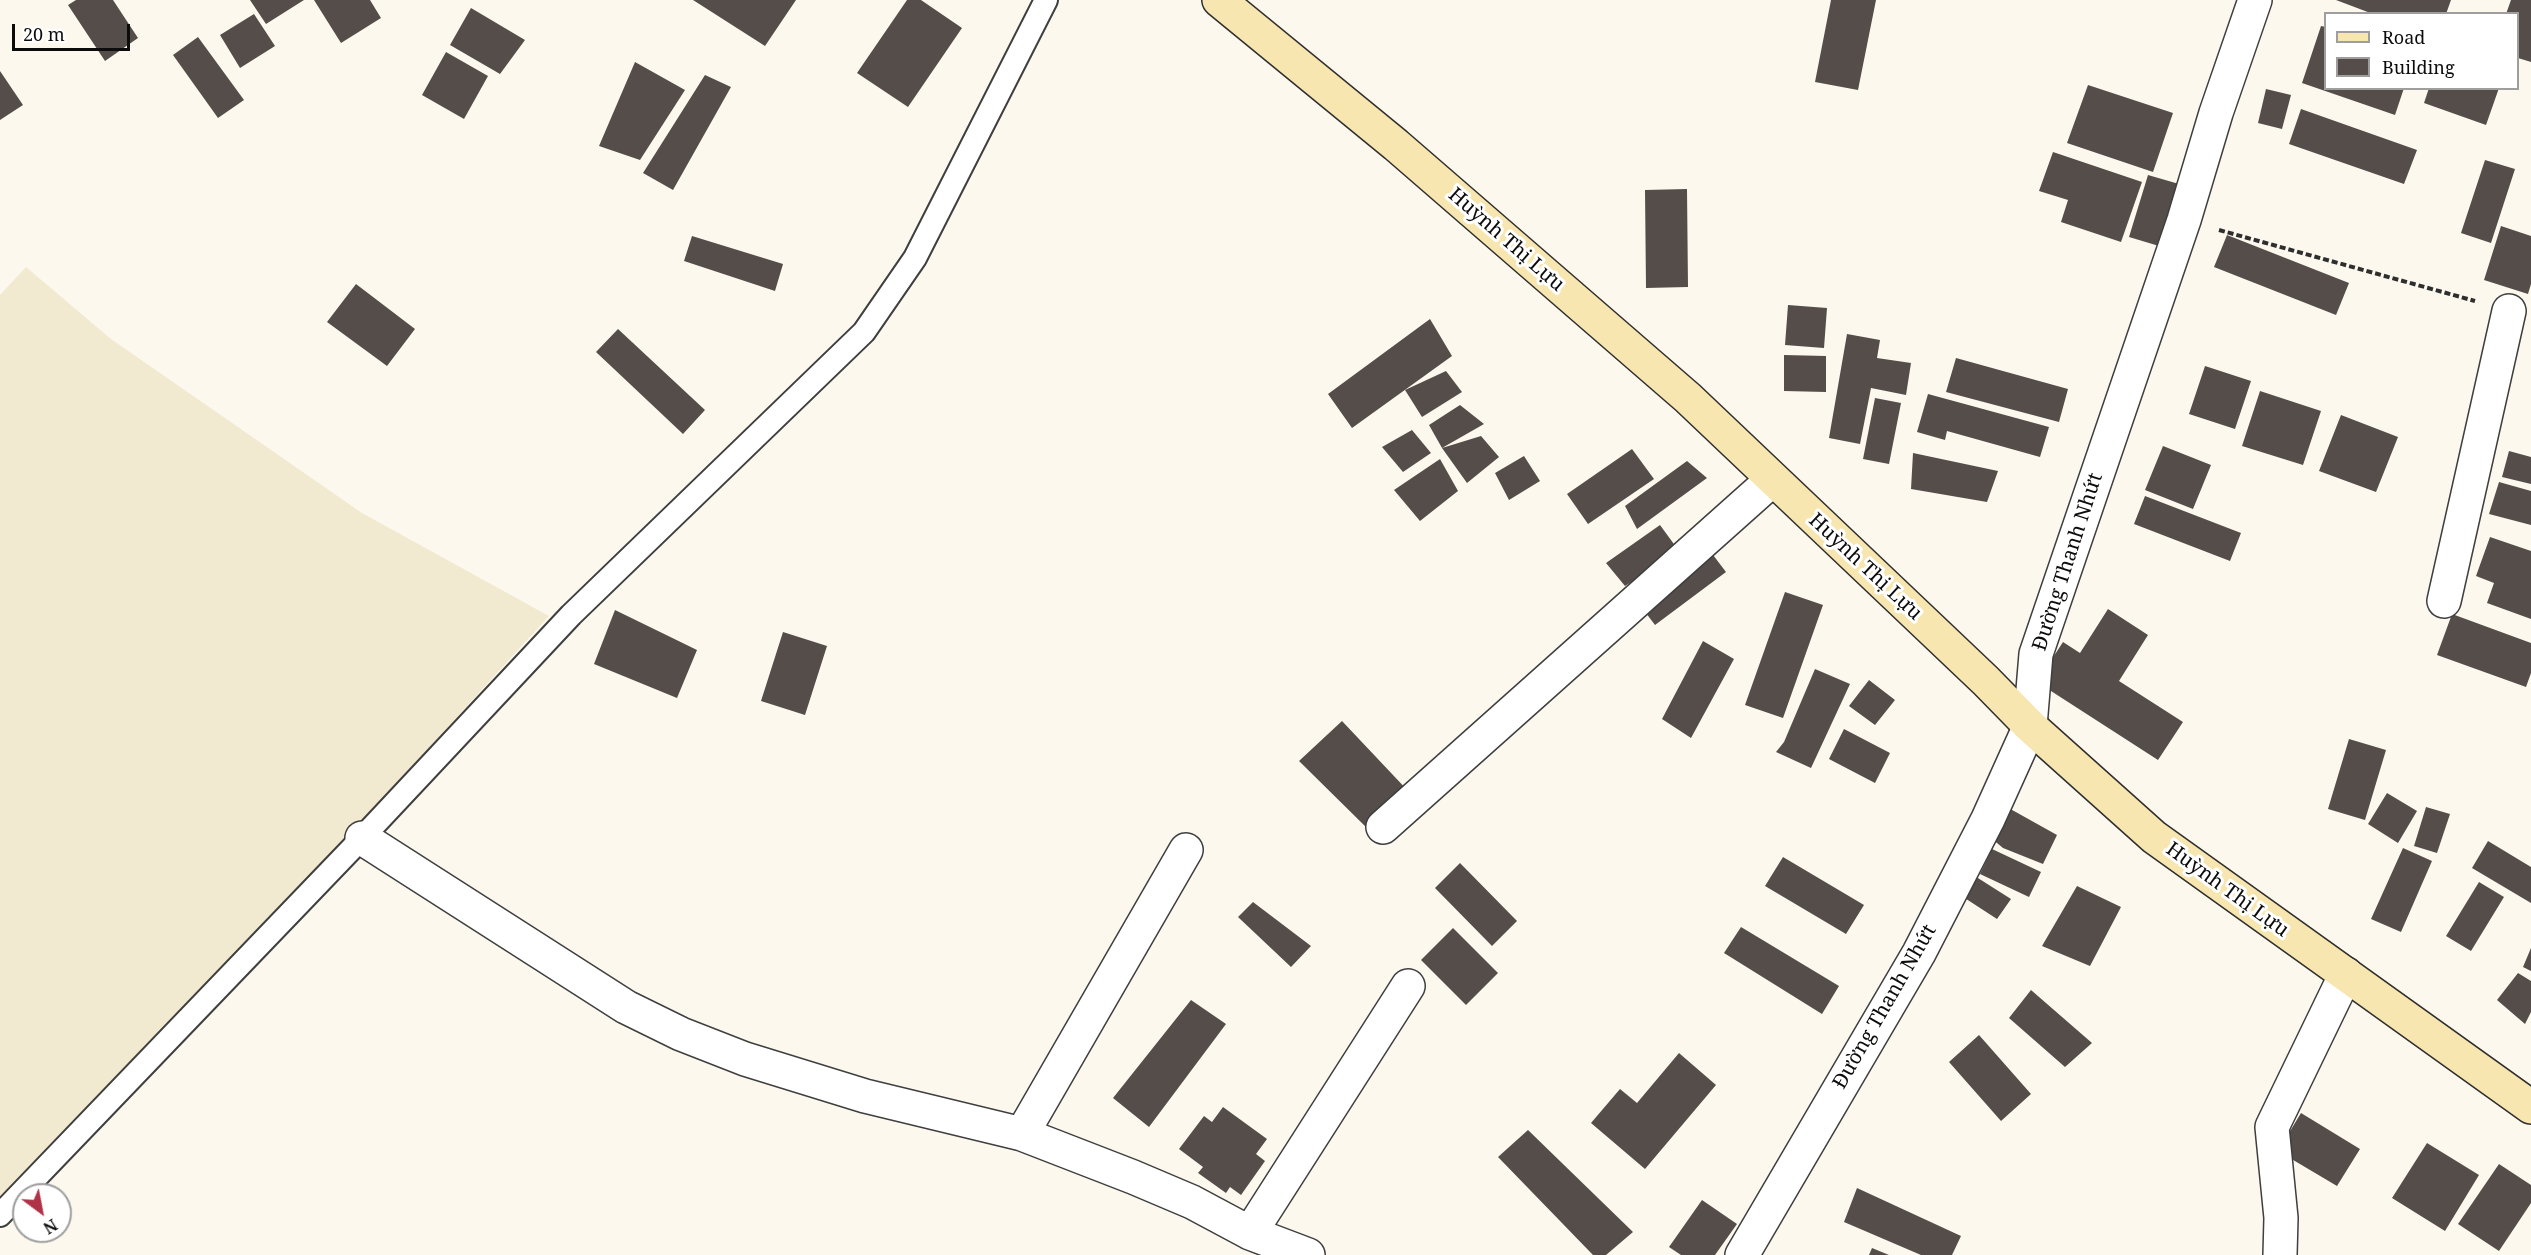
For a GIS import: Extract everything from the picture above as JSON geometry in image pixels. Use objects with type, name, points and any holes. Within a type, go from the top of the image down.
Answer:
[{"type":"street","name":"Huỳnh Thị Lựu","points":[[1219,0],[1396,146],[1679,390],[1986,681],[2030,726],[2154,837],[2531,1107]]},
{"type":"street","name":"Đường Thanh Nhứt","points":[[1742,1255],[1919,953],[1988,819],[2030,726],[2036,654],[2184,220],[2216,113],[2255,0]]},
{"type":"street","points":[[2444,601],[2509,311]]},
{"type":"street","points":[[1383,826],[1772,480]]},
{"type":"street","points":[[362,838],[627,1006],[681,1034],[745,1059],[865,1096],[1022,1134],[1182,1198],[1250,1233],[1308,1255]]},
{"type":"street","points":[[1022,1134],[1186,850]]},
{"type":"street","points":[[2280,1255],[2281,1218],[2272,1127],[2346,974]]},
{"type":"street","points":[[1250,1233],[1408,986]]},
{"type":"lane","points":[[0,1215],[362,838],[571,615],[864,332],[915,258],[1046,0]]},
{"type":"path","points":[[2184,220],[2509,311]]},
{"type":"shaded area","points":[[26,267],[111,339],[362,513],[549,616],[228,968],[24,1183],[12,1183],[12,1195],[0,1208],[0,295]]},
{"type":"building","points":[[76,0],[113,0],[138,38],[105,61],[68,5]]},
{"type":"building","points":[[250,0],[304,0],[266,24]]},
{"type":"building","points":[[314,0],[370,0],[381,18],[341,43]]},
{"type":"building","points":[[693,0],[796,0],[765,46]]},
{"type":"building","points":[[907,0],[921,0],[962,28],[908,107],[857,73]]},
{"type":"building","points":[[1831,0],[1876,0],[1858,90],[1815,82]]},
{"type":"building","points":[[2336,0],[2451,0],[2447,12],[2368,12]]},
{"type":"building","points":[[2511,0],[2531,0],[2531,62],[2519,58],[2519,12],[2507,12]]},
{"type":"building","points":[[471,8],[525,40],[500,74],[450,45]]},
{"type":"building","points":[[254,14],[275,46],[240,68],[220,35]]},
{"type":"building","points":[[2321,26],[2324,27],[2324,90],[2403,90],[2395,115],[2302,83]]},
{"type":"building","points":[[198,37],[244,100],[218,118],[173,55]]},
{"type":"building","points":[[446,52],[488,76],[464,119],[422,95]]},
{"type":"building","points":[[635,62],[685,90],[640,160],[599,146]]},
{"type":"building","points":[[0,71],[23,105],[0,120]]},
{"type":"building","points":[[705,75],[731,87],[673,190],[643,173]]},
{"type":"building","points":[[2088,85],[2173,113],[2153,172],[2067,143]]},
{"type":"building","points":[[2266,89],[2291,95],[2282,129],[2258,123]]},
{"type":"building","points":[[2428,90],[2498,90],[2486,125],[2424,103]]},
{"type":"building","points":[[2301,109],[2417,150],[2404,184],[2289,144]]},
{"type":"building","points":[[2053,152],[2142,182],[2121,242],[2061,222],[2068,200],[2039,191]]},
{"type":"building","points":[[2485,160],[2515,169],[2491,243],[2461,233]]},
{"type":"building","points":[[2148,175],[2179,184],[2159,246],[2129,237]]},
{"type":"building","points":[[1687,189],[1688,287],[1646,288],[1645,190]]},
{"type":"building","points":[[2501,226],[2531,236],[2531,284],[2528,294],[2484,280]]},
{"type":"building","points":[[2227,235],[2349,283],[2336,315],[2214,267]]},
{"type":"building","points":[[692,236],[783,264],[775,291],[684,261]]},
{"type":"building","points":[[356,284],[415,329],[387,366],[327,322]]},
{"type":"building","points":[[1788,305],[1827,308],[1824,348],[1785,345]]},
{"type":"building","points":[[1430,319],[1452,356],[1352,428],[1328,394]]},
{"type":"building","points":[[618,329],[705,410],[683,434],[596,352]]},
{"type":"building","points":[[1847,334],[1880,340],[1877,358],[1911,363],[1906,395],[1871,388],[1860,444],[1829,438]]},
{"type":"building","points":[[1784,355],[1826,356],[1826,392],[1784,391]]},
{"type":"building","points":[[1956,358],[2068,389],[2059,422],[1946,392]]},
{"type":"building","points":[[2205,366],[2251,381],[2235,429],[2189,414]]},
{"type":"building","points":[[1446,371],[1462,392],[1422,417],[1405,390]]},
{"type":"building","points":[[2260,391],[2321,411],[2303,465],[2242,446]]},
{"type":"building","points":[[1928,394],[2049,427],[2040,457],[1947,431],[1945,440],[1917,432]]},
{"type":"building","points":[[1875,398],[1901,403],[1889,464],[1863,459]]},
{"type":"building","points":[[1460,405],[1484,424],[1442,448],[1429,425]]},
{"type":"building","points":[[2341,415],[2398,437],[2376,492],[2319,471]]},
{"type":"building","points":[[1412,430],[1431,453],[1403,472],[1382,447]]},
{"type":"building","points":[[1481,436],[1499,457],[1467,483],[1442,448]]},
{"type":"building","points":[[2163,446],[2211,465],[2193,509],[2145,490]]},
{"type":"building","points":[[1632,449],[1654,479],[1588,524],[1567,494]]},
{"type":"building","points":[[2509,451],[2531,457],[2531,484],[2502,477]]},
{"type":"building","points":[[1913,453],[1998,471],[1987,502],[1911,489]]},
{"type":"building","points":[[1524,456],[1540,481],[1509,500],[1495,473]]},
{"type":"building","points":[[1440,459],[1458,491],[1420,521],[1394,490]]},
{"type":"building","points":[[1687,461],[1707,478],[1637,529],[1625,506]]},
{"type":"building","points":[[2499,482],[2531,491],[2531,525],[2489,514]]},
{"type":"building","points":[[2145,496],[2241,533],[2230,561],[2134,524]]},
{"type":"building","points":[[1660,525],[1679,551],[1625,586],[1606,563]]},
{"type":"building","points":[[2490,537],[2531,551],[2531,619],[2487,603],[2494,583],[2476,576]]},
{"type":"building","points":[[1707,547],[1726,572],[1655,625],[1636,600]]},
{"type":"building","points":[[1785,592],[1823,605],[1783,718],[1745,705]]},
{"type":"building","points":[[2108,609],[2148,635],[2119,681],[2183,722],[2158,760],[2037,682],[2063,642],[2080,653]]},
{"type":"building","points":[[615,610],[697,650],[677,698],[594,664]]},
{"type":"building","points":[[2452,614],[2531,643],[2531,673],[2526,687],[2437,655]]},
{"type":"building","points":[[783,632],[827,646],[805,715],[761,701]]},
{"type":"building","points":[[1703,641],[1734,659],[1691,738],[1662,719]]},
{"type":"building","points":[[1815,669],[1850,684],[1811,768],[1776,752],[1784,742]]},
{"type":"building","points":[[1869,680],[1895,700],[1875,725],[1849,706]]},
{"type":"building","points":[[1342,721],[1410,793],[1370,831],[1299,761]]},
{"type":"building","points":[[1844,729],[1890,753],[1875,783],[1829,759]]},
{"type":"building","points":[[2349,739],[2386,750],[2365,820],[2328,809]]},
{"type":"building","points":[[2387,793],[2417,811],[2398,843],[2368,824]]},
{"type":"building","points":[[2005,806],[2057,835],[2043,864],[2003,848],[1985,833]]},
{"type":"building","points":[[2426,807],[2450,814],[2437,853],[2414,846]]},
{"type":"building","points":[[2488,841],[2531,867],[2531,903],[2472,868]]},
{"type":"building","points":[[2403,848],[2432,861],[2401,932],[2371,919]]},
{"type":"building","points":[[1992,849],[2041,872],[2029,897],[1980,874]]},
{"type":"building","points":[[1783,857],[1864,905],[1846,934],[1765,886]]},
{"type":"building","points":[[1460,863],[1517,921],[1492,946],[1435,888]]},
{"type":"building","points":[[1970,873],[2011,899],[1997,919],[1957,893]]},
{"type":"building","points":[[2479,882],[2504,897],[2471,951],[2446,936]]},
{"type":"building","points":[[2077,886],[2121,907],[2090,966],[2042,946]]},
{"type":"building","points":[[1253,902],[1311,946],[1291,967],[1238,917]]},
{"type":"building","points":[[1741,927],[1839,986],[1822,1014],[1724,953]]},
{"type":"building","points":[[1453,928],[1498,973],[1466,1005],[1421,960]]},
{"type":"building","points":[[2531,948],[2531,971],[2523,967]]},
{"type":"building","points":[[2518,973],[2531,981],[2531,1012],[2525,1024],[2497,1000]]},
{"type":"building","points":[[2031,990],[2092,1043],[2065,1067],[2009,1018]]},
{"type":"building","points":[[1191,1000],[1226,1024],[1149,1127],[1113,1098]]},
{"type":"building","points":[[1979,1035],[2031,1094],[2001,1121],[1949,1062]]},
{"type":"building","points":[[1679,1053],[1716,1085],[1645,1169],[1591,1123],[1620,1089],[1637,1103]]},
{"type":"building","points":[[1223,1107],[1267,1139],[1256,1154],[1265,1161],[1241,1195],[1230,1187],[1226,1193],[1198,1173],[1203,1167],[1179,1149],[1204,1116],[1212,1122]]},
{"type":"building","points":[[2301,1113],[2360,1149],[2337,1186],[2278,1151]]},
{"type":"building","points":[[1528,1130],[1633,1232],[1606,1255],[1593,1255],[1498,1157]]},
{"type":"building","points":[[2427,1143],[2479,1175],[2445,1231],[2392,1198]]},
{"type":"building","points":[[2499,1164],[2531,1185],[2531,1203],[2499,1251],[2458,1224]]},
{"type":"building","points":[[1857,1188],[1961,1236],[1952,1255],[1921,1255],[1844,1222]]},
{"type":"building","points":[[1702,1200],[1737,1224],[1715,1255],[1681,1255],[1669,1247]]},
{"type":"building","points":[[1872,1248],[1889,1255],[1869,1255]]}]
